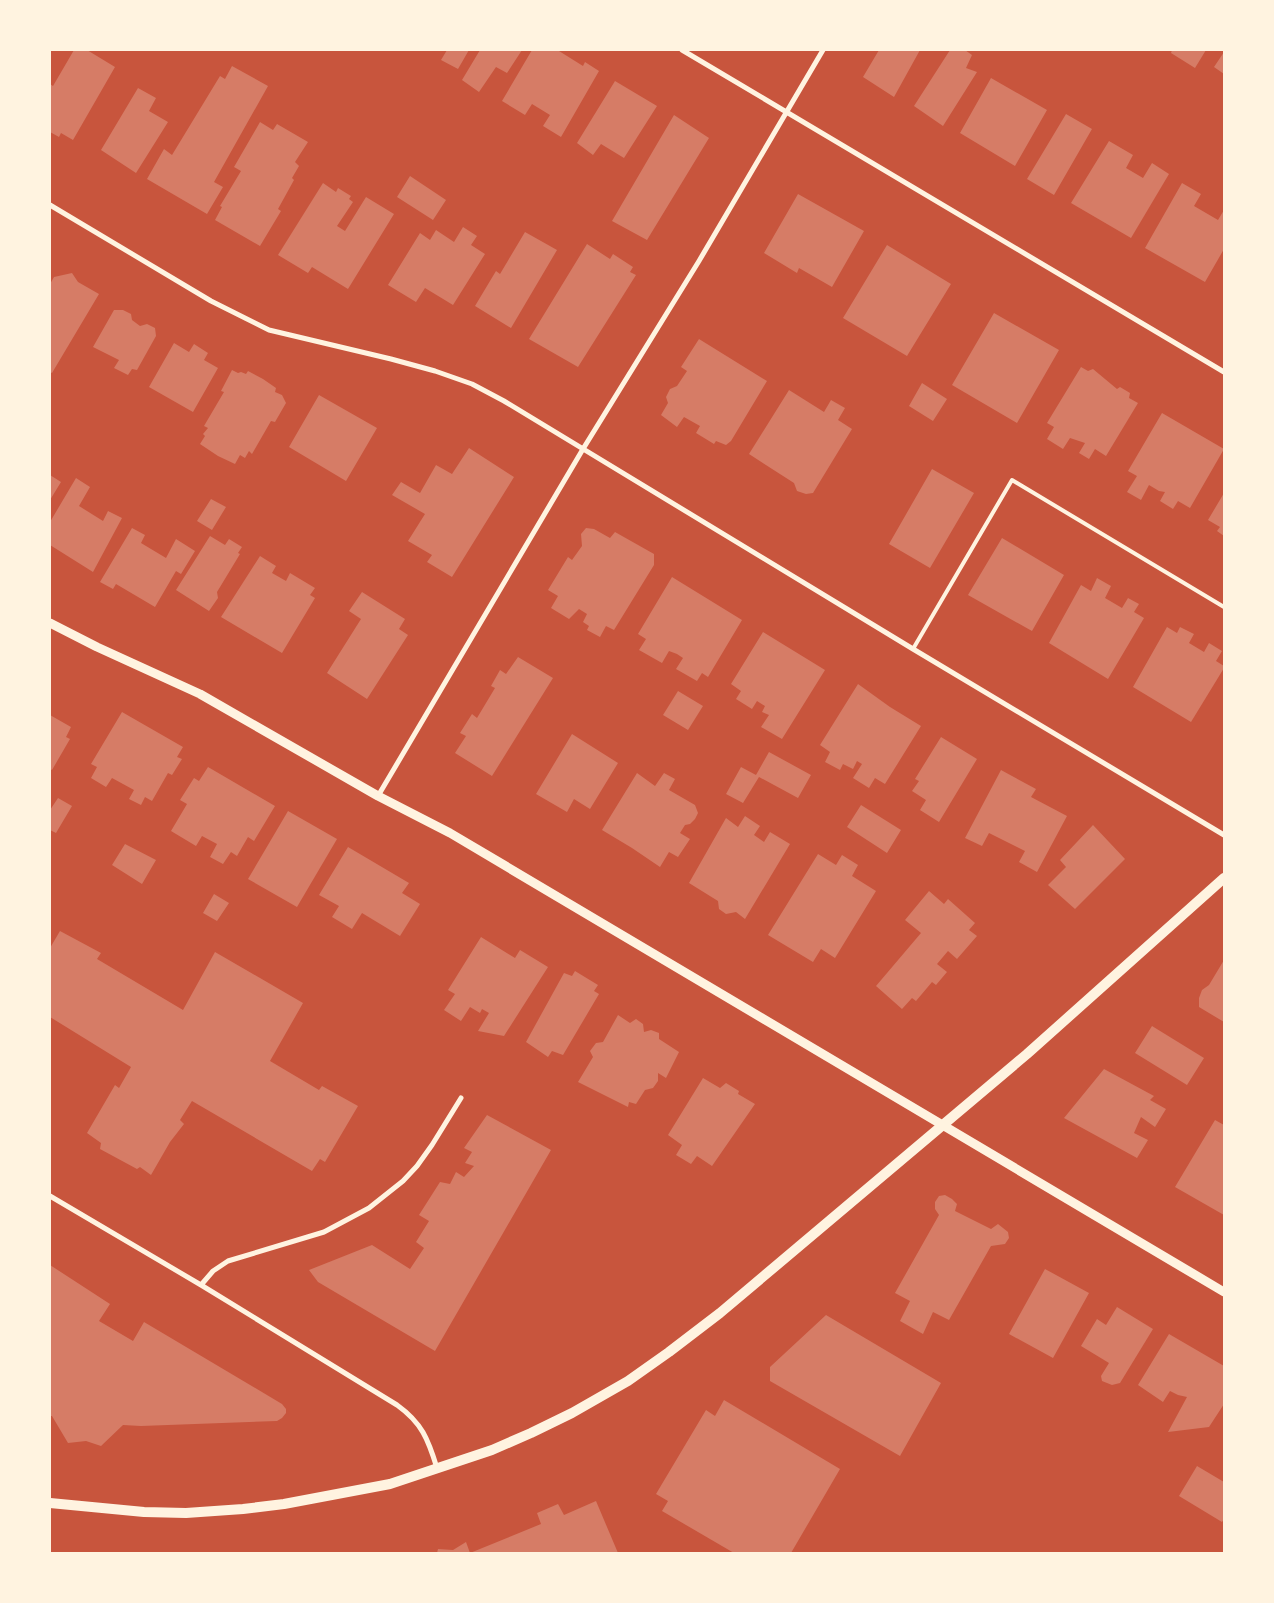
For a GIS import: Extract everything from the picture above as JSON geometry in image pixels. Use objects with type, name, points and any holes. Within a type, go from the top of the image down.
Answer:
[{"type":"main road","points":[[50,1503],[144,1512],[186,1513],[243,1509],[316,1499],[390,1484],[484,1453],[531,1433],[600,1398],[636,1376],[685,1340],[776,1265],[1027,1054],[1224,878]]},
{"type":"street","points":[[682,50],[1224,372]]},
{"type":"street","points":[[378,796],[583,449],[699,261],[786,111],[824,50]]},
{"type":"street","points":[[50,205],[242,317],[269,330],[391,358],[472,384],[504,400],[913,649],[1224,835]]},
{"type":"street","points":[[50,623],[97,648],[200,694],[378,796],[450,833],[1224,1292]]},
{"type":"street","points":[[201,1285],[213,1270],[228,1261],[324,1232],[369,1208],[404,1181],[417,1166],[461,1098]]},
{"type":"street","points":[[50,1196],[201,1285],[406,1412],[426,1436],[437,1468]]},
{"type":"lane","points":[[913,649],[1012,480],[1224,607]]},
{"type":"building","points":[[74,50],[87,50],[115,67],[73,140],[61,133],[59,137],[50,132],[50,84],[53,86]]},
{"type":"building","points":[[447,50],[469,50],[458,69],[441,60]]},
{"type":"building","points":[[480,50],[522,50],[507,73],[496,67],[479,92],[462,80]]},
{"type":"building","points":[[532,50],[560,50],[583,66],[585,62],[599,71],[561,137],[543,126],[550,115],[532,104],[525,115],[502,101]]},
{"type":"building","points":[[879,50],[920,50],[894,97],[863,77]]},
{"type":"building","points":[[950,50],[965,50],[972,55],[966,68],[977,72],[943,126],[914,106]]},
{"type":"building","points":[[1172,50],[1206,50],[1195,68],[1171,53]]},
{"type":"building","points":[[1224,52],[1224,74],[1214,67]]},
{"type":"building","points":[[232,66],[268,86],[214,182],[223,187],[207,214],[147,179],[164,149],[172,155],[220,76],[225,79]]},
{"type":"building","points":[[991,78],[1047,110],[1015,166],[960,133]]},
{"type":"building","points":[[615,81],[657,106],[624,158],[601,144],[593,155],[577,143]]},
{"type":"building","points":[[138,88],[156,98],[149,111],[168,122],[136,173],[101,150]]},
{"type":"building","points":[[1066,114],[1092,129],[1054,195],[1027,179]]},
{"type":"building","points":[[674,115],[709,138],[647,240],[612,221]]},
{"type":"building","points":[[260,122],[273,130],[277,124],[308,142],[295,162],[299,166],[292,178],[294,180],[278,209],[281,211],[260,246],[215,220],[222,207],[220,206],[241,171],[234,167]]},
{"type":"building","points":[[1109,141],[1133,155],[1126,168],[1143,178],[1152,163],[1169,174],[1131,238],[1071,203]]},
{"type":"building","points":[[410,176],[446,200],[433,220],[397,197]]},
{"type":"building","points":[[323,183],[336,192],[338,188],[351,196],[349,199],[353,202],[337,226],[345,231],[366,197],[394,214],[348,289],[312,267],[308,273],[278,255]]},
{"type":"building","points":[[1182,183],[1201,194],[1194,206],[1218,220],[1224,210],[1224,249],[1205,282],[1145,248]]},
{"type":"building","points":[[798,194],[864,231],[832,287],[799,268],[797,273],[764,253]]},
{"type":"building","points":[[463,227],[477,236],[471,245],[485,254],[453,305],[425,288],[416,302],[388,285],[420,233],[430,240],[436,230],[454,242]]},
{"type":"building","points":[[525,232],[557,250],[511,328],[475,306],[496,271],[500,274]]},
{"type":"building","points":[[587,244],[610,259],[613,254],[633,267],[630,272],[636,275],[578,367],[529,339]]},
{"type":"building","points":[[887,245],[951,284],[907,356],[843,318]]},
{"type":"building","points":[[72,273],[78,282],[99,294],[52,373],[50,372],[50,284],[54,277]]},
{"type":"building","points":[[114,310],[123,310],[131,314],[132,320],[140,326],[147,324],[155,328],[156,336],[137,370],[132,369],[128,375],[114,368],[119,360],[93,347]]},
{"type":"building","points":[[994,313],[1059,350],[1017,423],[952,385]]},
{"type":"building","points":[[699,339],[767,381],[731,441],[726,445],[716,441],[714,444],[696,433],[700,426],[684,417],[677,427],[661,415],[668,403],[666,397],[670,389],[677,386],[687,371],[681,367]]},
{"type":"building","points":[[174,343],[189,352],[194,344],[208,353],[204,360],[218,368],[193,412],[149,387]]},
{"type":"building","points":[[1081,367],[1088,371],[1093,369],[1117,389],[1120,387],[1130,393],[1129,398],[1138,403],[1106,456],[1095,449],[1089,459],[1079,453],[1085,443],[1070,438],[1063,449],[1047,439],[1054,427],[1047,423]]},
{"type":"building","points":[[232,370],[246,374],[248,371],[263,379],[276,388],[275,392],[282,395],[286,403],[275,422],[271,421],[252,454],[249,451],[245,458],[240,455],[235,464],[200,444],[205,436],[203,434],[208,428],[204,426],[224,392],[221,391]]},
{"type":"building","points":[[922,383],[947,399],[933,421],[909,406]]},
{"type":"building","points":[[789,390],[824,412],[831,400],[845,408],[838,420],[852,429],[813,493],[806,494],[797,491],[794,483],[749,454]]},
{"type":"building","points":[[319,395],[377,428],[346,481],[289,447]]},
{"type":"building","points":[[1162,413],[1224,449],[1190,508],[1178,501],[1173,509],[1160,501],[1165,492],[1149,485],[1141,500],[1127,492],[1137,476],[1128,471]]},
{"type":"building","points":[[469,448],[514,477],[452,577],[427,562],[432,555],[408,541],[425,514],[392,495],[401,482],[420,493],[436,465],[452,474]]},
{"type":"building","points":[[932,469],[974,493],[930,568],[889,544]]},
{"type":"building","points":[[50,475],[61,482],[50,500]]},
{"type":"building","points":[[76,478],[90,487],[79,506],[103,521],[108,511],[122,518],[93,572],[50,545],[50,522]]},
{"type":"building","points":[[1224,493],[1224,536],[1217,531],[1220,527],[1208,520]]},
{"type":"building","points":[[211,499],[226,507],[212,530],[197,521]]},
{"type":"building","points":[[132,528],[145,535],[141,543],[166,558],[176,539],[195,551],[181,574],[176,571],[155,607],[116,584],[113,589],[100,582]]},
{"type":"building","points":[[586,528],[594,529],[610,538],[615,532],[654,554],[654,565],[614,630],[606,626],[600,637],[587,630],[589,626],[583,622],[587,614],[579,609],[569,619],[551,608],[558,596],[548,590],[568,557],[572,560],[582,546],[581,534]]},
{"type":"building","points":[[210,536],[225,545],[229,539],[242,547],[238,553],[240,554],[217,592],[218,598],[209,611],[176,590]]},
{"type":"building","points":[[1002,538],[1064,575],[1032,631],[968,595]]},
{"type":"building","points":[[260,556],[276,566],[272,573],[286,581],[290,573],[315,588],[310,595],[315,598],[282,653],[221,617]]},
{"type":"building","points":[[672,577],[742,620],[708,677],[702,673],[697,681],[676,669],[683,658],[677,654],[669,651],[662,663],[639,650],[646,639],[638,634]]},
{"type":"building","points":[[1097,578],[1111,586],[1105,598],[1122,608],[1128,598],[1139,604],[1134,612],[1144,618],[1108,679],[1049,643],[1081,585],[1091,591]]},
{"type":"building","points":[[362,592],[405,619],[399,629],[408,635],[367,699],[327,673],[361,619],[349,611]]},
{"type":"building","points":[[1167,627],[1177,633],[1180,627],[1194,634],[1189,643],[1204,652],[1209,643],[1222,651],[1216,661],[1224,666],[1224,668],[1191,722],[1133,687]]},
{"type":"building","points":[[763,632],[825,670],[782,739],[761,727],[769,715],[762,712],[765,706],[757,701],[752,709],[736,699],[741,691],[731,684]]},
{"type":"building","points":[[518,657],[553,678],[492,776],[455,753],[466,736],[460,733],[472,714],[477,718],[495,688],[491,686],[500,670],[506,674]]},
{"type":"building","points":[[858,684],[921,726],[885,784],[875,778],[869,788],[853,778],[862,764],[857,761],[853,769],[843,764],[840,770],[825,762],[830,752],[820,745]]},
{"type":"building","points":[[678,691],[703,706],[688,730],[663,715]]},
{"type":"building","points":[[122,712],[183,747],[177,757],[182,759],[172,775],[168,773],[152,801],[145,797],[141,805],[129,799],[134,790],[112,778],[106,787],[91,778],[97,767],[91,764]]},
{"type":"building","points":[[50,715],[71,727],[66,737],[70,739],[52,770],[50,769]]},
{"type":"building","points":[[572,734],[618,763],[590,809],[574,799],[567,812],[536,794]]},
{"type":"building","points":[[941,737],[977,759],[939,822],[920,810],[926,800],[912,791],[919,781],[915,779]]},
{"type":"building","points":[[769,752],[811,775],[798,798],[759,777],[743,803],[726,794],[741,767],[756,775]]},
{"type":"building","points":[[208,767],[275,806],[254,841],[248,837],[237,856],[231,852],[223,864],[210,857],[217,844],[202,836],[196,846],[171,831],[187,804],[180,800],[194,778],[199,781]]},
{"type":"building","points":[[1001,770],[1036,789],[1031,797],[1067,816],[1037,872],[1019,862],[1025,851],[989,833],[982,846],[965,838]]},
{"type":"building","points":[[637,773],[655,786],[664,773],[675,779],[669,790],[695,805],[698,813],[695,819],[690,824],[685,825],[680,833],[690,839],[678,857],[669,852],[660,867],[602,830]]},
{"type":"building","points":[[58,798],[72,806],[56,833],[50,830],[50,810]]},
{"type":"building","points":[[861,805],[901,830],[887,853],[847,827]]},
{"type":"building","points":[[288,811],[337,839],[297,907],[248,879]]},
{"type":"building","points":[[745,816],[760,826],[754,835],[764,842],[770,832],[790,844],[745,919],[736,912],[726,914],[719,909],[718,901],[689,883],[726,818],[738,827]]},
{"type":"building","points":[[1093,825],[1125,859],[1075,909],[1048,885],[1066,867],[1060,860]]},
{"type":"building","points":[[125,844],[156,860],[142,884],[112,865]]},
{"type":"building","points":[[348,847],[409,883],[402,893],[420,904],[400,936],[362,913],[352,929],[332,917],[339,906],[319,895]]},
{"type":"building","points":[[818,854],[836,865],[842,855],[858,865],[852,876],[876,891],[835,958],[821,949],[813,962],[768,935]]},
{"type":"building","points":[[929,891],[944,904],[948,899],[975,923],[969,930],[977,936],[957,959],[948,951],[937,964],[947,972],[936,985],[932,982],[916,1001],[912,998],[902,1009],[876,986],[921,933],[905,920]]},
{"type":"building","points":[[214,894],[229,903],[217,921],[203,913]]},
{"type":"building","points":[[60,931],[101,953],[97,959],[183,1010],[215,952],[303,1003],[270,1061],[319,1090],[322,1086],[358,1106],[325,1162],[320,1159],[312,1171],[192,1101],[180,1120],[184,1124],[170,1142],[151,1175],[140,1167],[137,1169],[100,1149],[101,1143],[87,1133],[115,1085],[119,1088],[131,1067],[50,1017],[50,948]]},
{"type":"building","points":[[481,937],[515,958],[520,950],[548,967],[504,1036],[478,1031],[489,1013],[482,1009],[480,1013],[470,1007],[461,1021],[444,1010],[455,994],[448,990]]},
{"type":"building","points":[[1224,960],[1224,1022],[1199,1007],[1199,998],[1202,990],[1209,985]]},
{"type":"building","points":[[575,971],[598,985],[594,991],[599,994],[563,1055],[552,1051],[548,1057],[526,1042],[564,973],[572,976]]},
{"type":"building","points":[[618,1015],[630,1023],[636,1019],[643,1024],[644,1032],[651,1030],[659,1033],[659,1039],[679,1052],[666,1078],[658,1073],[658,1081],[653,1088],[645,1090],[636,1104],[629,1102],[628,1107],[578,1082],[593,1057],[590,1051],[596,1043],[603,1042]]},
{"type":"building","points":[[1152,1026],[1204,1058],[1187,1085],[1135,1053]]},
{"type":"building","points":[[1104,1069],[1154,1096],[1150,1100],[1166,1109],[1155,1127],[1141,1117],[1134,1133],[1148,1140],[1137,1158],[1064,1118]]},
{"type":"building","points":[[703,1078],[720,1088],[726,1083],[739,1091],[738,1094],[755,1104],[712,1166],[697,1156],[691,1164],[676,1155],[682,1145],[668,1135]]},
{"type":"building","points":[[487,1115],[551,1150],[435,1351],[318,1282],[309,1270],[372,1245],[410,1269],[424,1248],[416,1242],[429,1221],[419,1215],[440,1182],[450,1184],[456,1172],[464,1177],[474,1166],[465,1163],[472,1152],[464,1148]]},
{"type":"building","points":[[1215,1120],[1224,1125],[1224,1215],[1175,1187]]},
{"type":"building","points":[[945,1195],[957,1204],[955,1211],[991,1229],[998,1224],[1008,1232],[1009,1238],[1005,1244],[991,1246],[949,1320],[933,1312],[923,1334],[900,1321],[910,1301],[895,1293],[939,1215],[935,1209],[935,1202],[939,1196]]},
{"type":"building","points":[[50,1265],[110,1304],[99,1321],[133,1341],[144,1322],[282,1404],[286,1409],[286,1413],[277,1421],[123,1425],[101,1446],[86,1441],[68,1443],[52,1416],[50,1416]]},
{"type":"building","points":[[1045,1269],[1089,1293],[1053,1358],[1009,1334]]},
{"type":"building","points":[[1117,1307],[1153,1329],[1120,1383],[1112,1385],[1102,1381],[1101,1376],[1109,1363],[1081,1346],[1097,1319],[1106,1325]]},
{"type":"building","points":[[826,1315],[941,1383],[900,1456],[770,1381],[770,1367]]},
{"type":"building","points":[[1169,1334],[1224,1366],[1224,1404],[1209,1427],[1168,1432],[1187,1397],[1170,1391],[1163,1402],[1138,1385]]},
{"type":"building","points":[[724,1400],[840,1469],[791,1553],[734,1553],[662,1511],[668,1501],[656,1494],[706,1410],[715,1416]]},
{"type":"building","points":[[1197,1466],[1224,1482],[1224,1519],[1222,1522],[1179,1496]]},
{"type":"building","points":[[596,1501],[618,1553],[470,1553],[541,1524],[537,1513],[558,1504],[564,1515]]},
{"type":"building","points":[[466,1542],[470,1553],[437,1553],[438,1549],[453,1550]]}]
